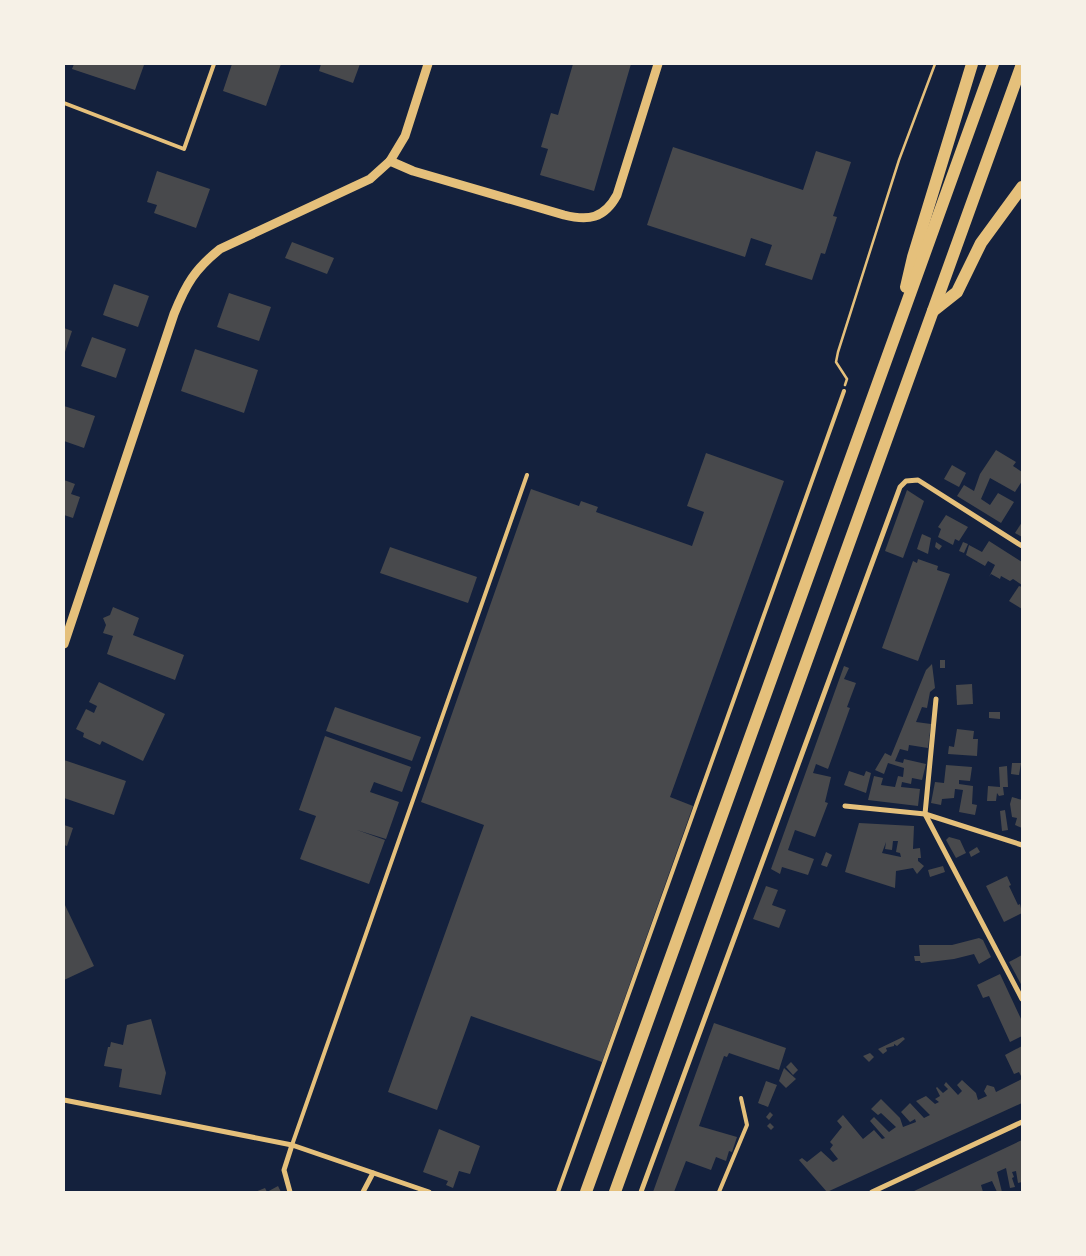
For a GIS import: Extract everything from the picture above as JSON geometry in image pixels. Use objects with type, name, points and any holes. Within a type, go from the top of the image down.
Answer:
[{"type":"highway","points":[[896,336],[912,257],[972,64]]},
{"type":"highway","points":[[586,1192],[993,64]]},
{"type":"highway","points":[[615,1192],[1022,64]]},
{"type":"highway","points":[[932,312],[957,292],[981,243],[1022,187]]},
{"type":"street","points":[[64,644],[174,314],[186,285],[201,264],[220,249],[370,179],[390,161],[405,136],[428,64]]},
{"type":"street","points":[[390,161],[413,171],[582,220],[597,216],[611,207],[617,195],[658,64]]},
{"type":"street","points":[[641,1192],[900,487],[906,481],[918,480],[1022,546]]},
{"type":"street","points":[[936,698],[925,814],[1022,1000]]},
{"type":"street","points":[[845,806],[925,814],[1022,845]]},
{"type":"street","points":[[64,1100],[292,1145],[429,1192]]},
{"type":"street","points":[[872,1192],[1022,1122]]},
{"type":"street","points":[[290,1192],[284,1170],[292,1145]]},
{"type":"street","points":[[363,1192],[374,1173]]},
{"type":"lane","points":[[64,103],[184,149],[214,64]]},
{"type":"lane","points":[[558,1192],[844,391]]},
{"type":"lane","points":[[292,1145],[527,475]]},
{"type":"lane","points":[[719,1192],[747,1125],[741,1098]]},
{"type":"path","points":[[844,391],[846,379],[836,362],[838,352],[899,160],[935,64]]},
{"type":"building","points":[[74,64],[144,65],[135,90],[72,69]]},
{"type":"building","points":[[232,64],[281,64],[266,106],[223,91]]},
{"type":"building","points":[[321,64],[360,64],[353,83],[319,71]]},
{"type":"building","points":[[573,64],[631,64],[594,191],[540,175],[548,149],[541,147],[551,113],[558,115]]},
{"type":"building","points":[[673,147],[803,190],[816,151],[851,162],[833,216],[837,217],[825,254],[821,253],[812,280],[765,265],[772,245],[751,238],[745,257],[647,225]]},
{"type":"building","points":[[157,171],[210,189],[196,228],[154,213],[157,205],[147,202]]},
{"type":"building","points":[[292,242],[334,258],[327,274],[285,258]]},
{"type":"building","points":[[114,284],[149,296],[138,327],[103,315]]},
{"type":"building","points":[[229,293],[271,307],[259,341],[217,327]]},
{"type":"building","points":[[64,328],[72,331],[64,355]]},
{"type":"building","points":[[92,337],[126,349],[116,378],[81,366]]},
{"type":"building","points":[[195,349],[258,370],[244,413],[181,391]]},
{"type":"building","points":[[64,406],[95,416],[84,448],[64,441]]},
{"type":"building","points":[[996,450],[1016,462],[1013,466],[1022,472],[1022,481],[1015,492],[990,478],[981,499],[990,505],[998,493],[1014,502],[1001,523],[957,496],[964,485],[974,491],[980,474]]},
{"type":"building","points":[[706,453],[784,481],[670,797],[693,806],[602,1062],[471,1016],[437,1110],[388,1092],[484,825],[421,802],[531,489],[579,506],[581,501],[598,507],[596,512],[692,546],[704,512],[687,506]]},
{"type":"building","points":[[952,465],[966,473],[959,487],[944,479]]},
{"type":"building","points":[[64,480],[75,484],[71,494],[80,497],[73,518],[64,515]]},
{"type":"building","points":[[907,490],[924,501],[903,558],[885,551]]},
{"type":"building","points":[[946,515],[968,527],[959,541],[955,539],[953,545],[938,537],[941,529],[938,527]]},
{"type":"building","points":[[1022,522],[1022,537],[1015,533]]},
{"type":"building","points":[[922,534],[931,538],[928,554],[917,549]]},
{"type":"building","points":[[989,541],[1022,562],[1022,585],[1013,579],[1010,581],[1001,576],[1000,579],[991,574],[989,577],[995,565],[988,561],[985,566],[966,555],[969,545],[982,552]]},
{"type":"building","points":[[936,542],[942,546],[939,550],[935,547]]},
{"type":"building","points":[[963,542],[968,544],[964,553],[959,551]]},
{"type":"building","points":[[390,547],[477,577],[468,603],[380,573]]},
{"type":"building","points":[[918,559],[938,566],[937,570],[950,574],[918,661],[882,648],[913,561],[917,563]]},
{"type":"building","points":[[1019,586],[1022,587],[1022,609],[1009,601]]},
{"type":"building","points":[[113,607],[139,618],[133,635],[184,655],[175,680],[107,654],[113,636],[103,633],[106,625],[103,618],[110,615]]},
{"type":"building","points":[[940,660],[945,660],[945,668],[940,668]]},
{"type":"building","points":[[932,664],[935,688],[930,692],[927,708],[922,707],[916,722],[931,724],[928,748],[909,745],[908,751],[900,749],[895,761],[903,763],[904,759],[926,764],[922,780],[912,778],[911,784],[902,782],[901,787],[920,789],[918,806],[868,800],[874,776],[883,778],[881,785],[895,787],[898,776],[903,777],[904,768],[888,763],[884,774],[875,770],[885,753],[891,756],[926,670]]},
{"type":"building","points":[[844,666],[849,668],[844,679],[856,683],[847,707],[850,708],[828,769],[816,764],[813,773],[831,777],[825,802],[828,803],[815,837],[795,830],[788,850],[814,859],[808,875],[782,867],[780,874],[771,869]]},
{"type":"building","points":[[99,682],[165,714],[143,761],[102,741],[100,745],[83,737],[84,733],[76,729],[86,709],[94,713],[97,706],[89,702]]},
{"type":"building","points":[[972,684],[973,704],[957,705],[956,685]]},
{"type":"building","points":[[335,707],[421,737],[412,761],[326,731]]},
{"type":"building","points":[[989,712],[1000,712],[1000,719],[989,718]]},
{"type":"building","points":[[957,729],[974,731],[973,739],[978,739],[977,756],[948,754],[949,746],[954,747]]},
{"type":"building","points":[[325,736],[411,767],[402,792],[374,782],[370,792],[399,802],[386,839],[357,830],[385,840],[369,884],[300,859],[316,816],[299,810]]},
{"type":"building","points":[[64,760],[126,781],[114,815],[64,798]]},
{"type":"building","points":[[1012,763],[1021,763],[1019,775],[1011,774]]},
{"type":"building","points":[[946,765],[972,767],[970,781],[959,780],[959,784],[973,786],[972,804],[977,805],[975,815],[959,812],[963,790],[955,789],[954,798],[942,799],[941,805],[931,803],[935,782],[944,783]]},
{"type":"building","points":[[1007,766],[1008,787],[1003,787],[1004,795],[999,796],[997,793],[996,801],[987,801],[988,786],[1000,787],[999,767]]},
{"type":"building","points":[[849,771],[864,776],[866,771],[871,773],[866,793],[844,785]]},
{"type":"building","points":[[1012,797],[1022,800],[1022,828],[1015,825],[1017,818],[1012,817],[1010,804]]},
{"type":"building","points":[[1005,810],[1008,830],[1002,831],[1000,811]]},
{"type":"building","points":[[859,823],[914,826],[913,849],[920,848],[921,858],[918,858],[918,861],[924,866],[917,874],[913,868],[896,871],[895,888],[845,872]],"holes":[[[893,841],[898,841],[896,852],[900,853],[901,857],[882,853],[886,842],[885,849],[892,850]]]},
{"type":"building","points":[[64,825],[73,828],[67,846],[64,845]]},
{"type":"building","points":[[949,837],[960,840],[966,853],[956,858],[946,840]]},
{"type":"building","points":[[977,847],[980,852],[971,857],[969,852]]},
{"type":"building","points":[[826,852],[832,855],[827,867],[821,865]]},
{"type":"building","points":[[943,866],[945,872],[930,877],[928,870]]},
{"type":"building","points":[[1007,876],[1011,885],[1009,886],[1018,905],[1020,904],[1022,913],[1004,922],[986,886]]},
{"type":"building","points":[[766,886],[778,890],[772,905],[786,910],[779,928],[753,919]]},
{"type":"building","points":[[64,903],[94,966],[64,980]]},
{"type":"building","points":[[979,938],[983,940],[991,957],[979,964],[974,954],[954,959],[921,963],[920,961],[915,961],[914,956],[920,956],[919,945],[952,945]]},
{"type":"building","points":[[1022,955],[1022,986],[1009,962]]},
{"type":"building","points":[[1000,974],[1022,1021],[1022,1036],[1010,1042],[989,996],[983,998],[977,985]]},
{"type":"building","points":[[151,1019],[166,1073],[161,1095],[119,1087],[122,1069],[104,1066],[111,1042],[123,1045],[127,1025]]},
{"type":"building","points":[[714,1023],[786,1048],[779,1070],[729,1053],[727,1057],[724,1056],[699,1126],[737,1137],[732,1152],[729,1151],[726,1161],[716,1157],[711,1170],[686,1161],[674,1192],[653,1192]]},
{"type":"building","points":[[903,1037],[905,1039],[897,1046],[894,1044],[894,1046],[886,1048],[887,1051],[883,1054],[878,1049]]},
{"type":"building","points":[[1022,1046],[1022,1078],[1019,1072],[1014,1074],[1005,1055]]},
{"type":"building","points":[[870,1053],[874,1057],[869,1062],[863,1056]]},
{"type":"building","points":[[791,1062],[798,1070],[793,1075],[786,1067]]},
{"type":"building","points":[[784,1068],[796,1079],[786,1088],[779,1081]]},
{"type":"building","points":[[1022,1079],[1022,1103],[827,1192],[799,1160],[802,1158],[807,1162],[821,1151],[833,1162],[838,1159],[830,1149],[833,1145],[830,1142],[842,1127],[837,1121],[843,1115],[863,1139],[874,1130],[882,1139],[885,1138],[870,1121],[874,1117],[889,1132],[896,1127],[881,1113],[878,1115],[871,1109],[881,1099],[900,1118],[903,1127],[916,1122],[915,1119],[910,1122],[901,1112],[910,1103],[924,1118],[930,1115],[916,1101],[926,1096],[935,1104],[939,1102],[935,1099],[940,1096],[936,1088],[943,1093],[948,1089],[944,1085],[946,1082],[958,1095],[962,1091],[957,1085],[962,1080],[976,1093],[978,1100],[987,1096],[984,1091],[987,1085],[994,1087],[996,1092]]},
{"type":"building","points":[[766,1081],[777,1085],[768,1107],[758,1103]]},
{"type":"building","points":[[770,1112],[773,1115],[769,1120],[766,1117]]},
{"type":"building","points":[[770,1123],[774,1127],[771,1130],[767,1126]]},
{"type":"building","points":[[439,1129],[480,1146],[470,1174],[459,1171],[453,1188],[446,1185],[448,1181],[423,1172]]},
{"type":"building","points":[[1022,1140],[1022,1182],[1018,1183],[1016,1171],[1012,1172],[1015,1187],[1010,1188],[1006,1168],[997,1172],[1002,1192],[997,1192],[992,1181],[981,1185],[983,1192],[912,1192]]},
{"type":"building","points":[[278,1186],[281,1192],[267,1192]]},
{"type":"building","points":[[265,1188],[267,1192],[255,1192]]}]
